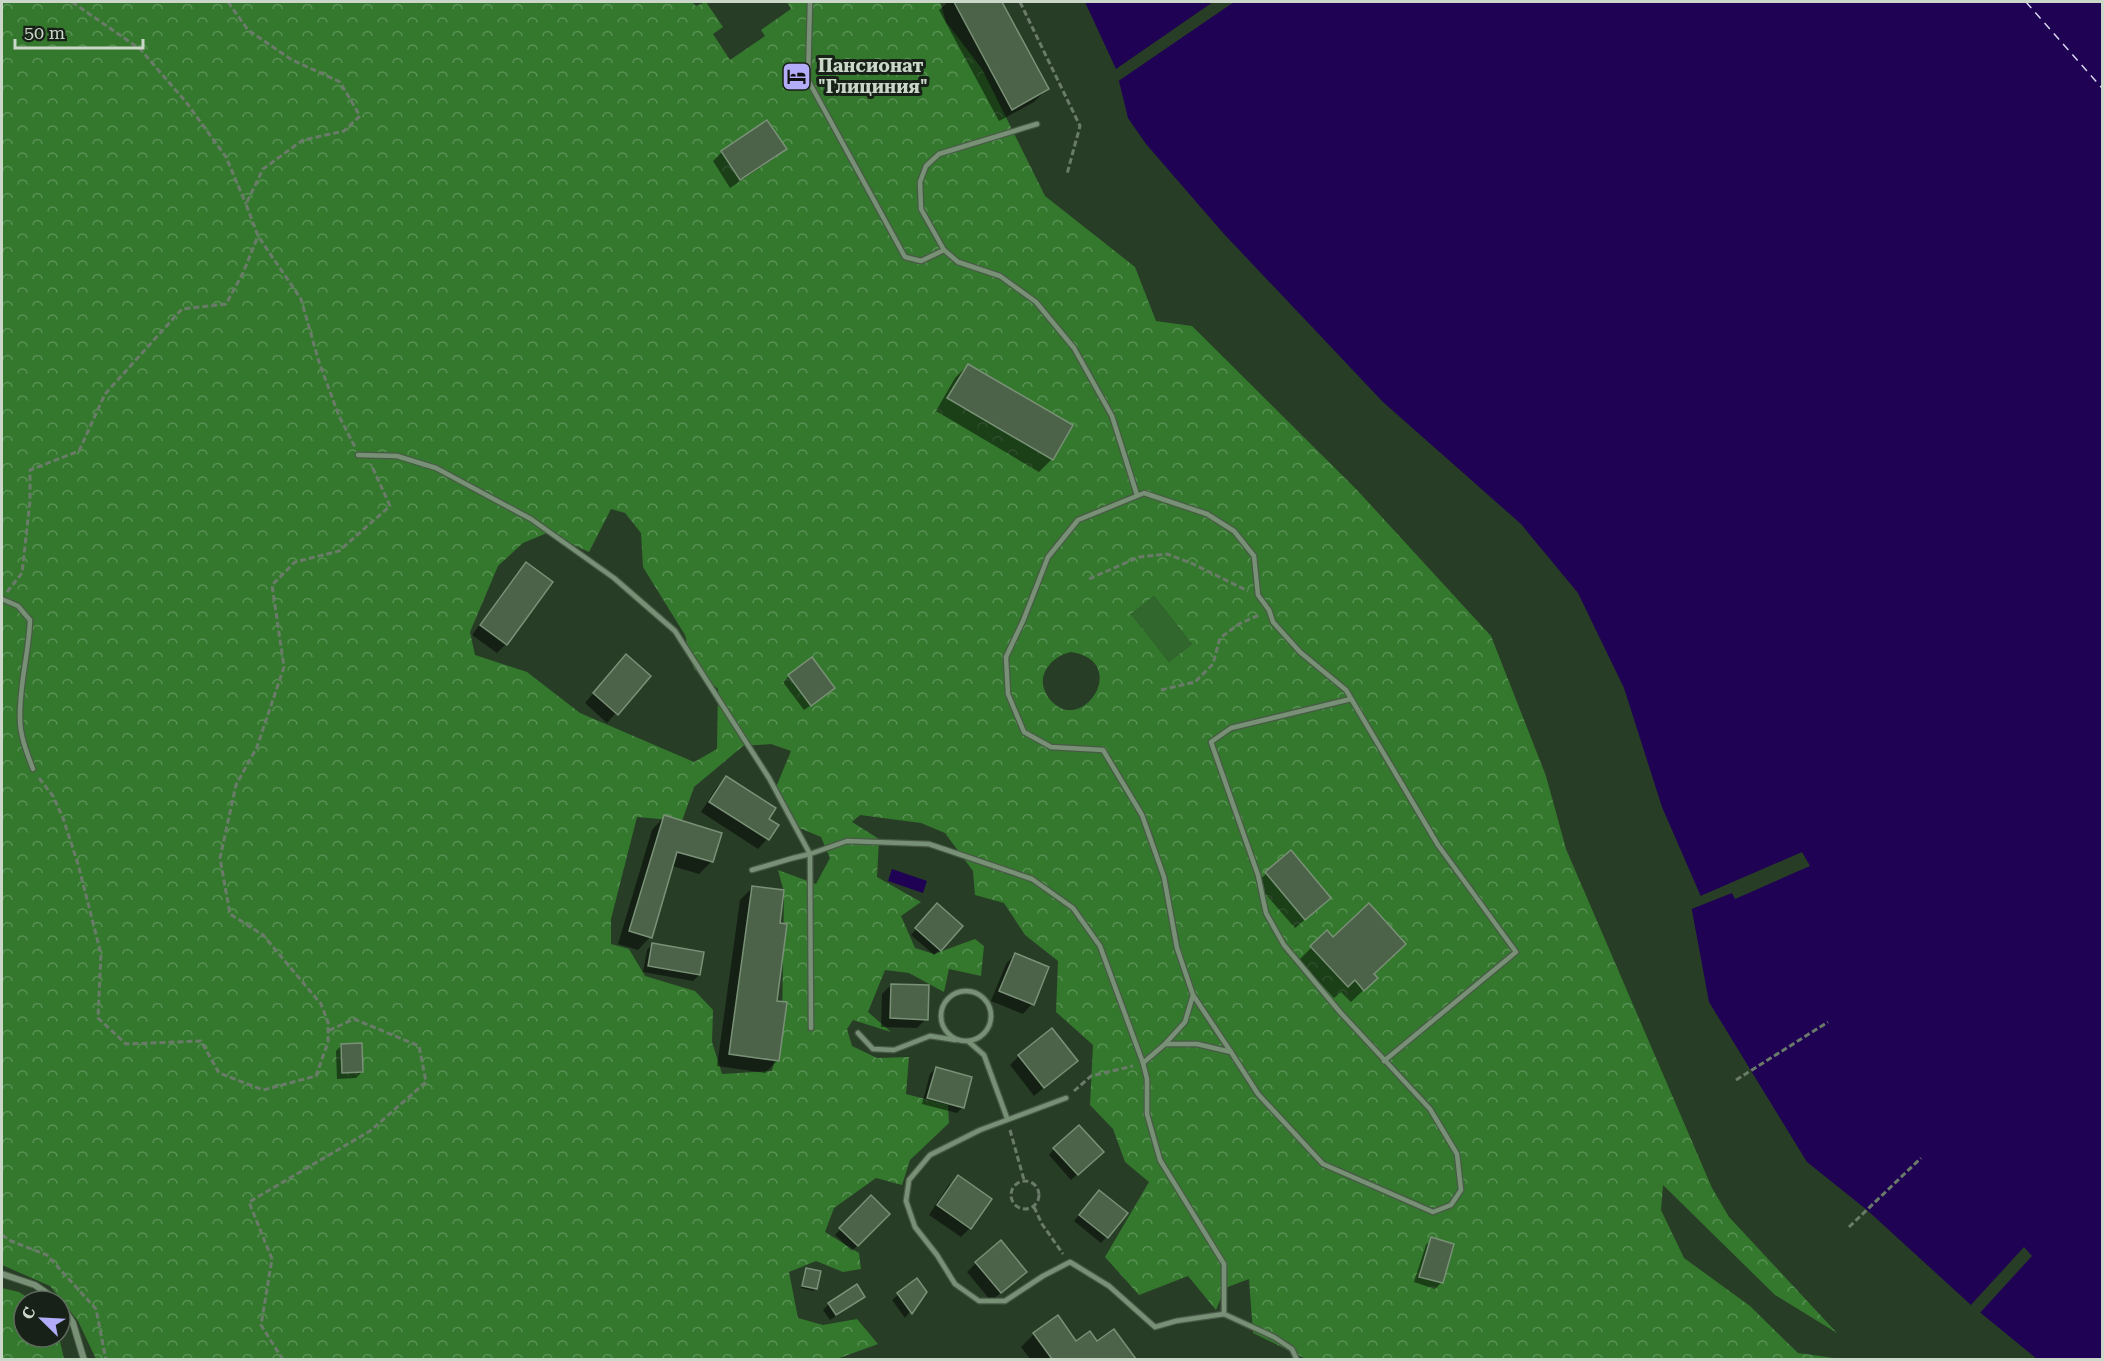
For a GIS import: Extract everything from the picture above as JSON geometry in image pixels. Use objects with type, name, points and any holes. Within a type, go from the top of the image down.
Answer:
[{"type":"street","points":[[2,1274],[41,1289]]},
{"type":"street","points":[[72,1322],[84,1359]]},
{"type":"lane","points":[[810,2],[808,80],[819,101],[905,257],[921,261],[944,250]]},
{"type":"lane","points":[[1037,124],[939,154],[926,166],[920,182],[921,209],[944,250],[958,262],[1000,276],[1036,302],[1074,348],[1113,416],[1137,495]]},
{"type":"lane","points":[[358,455],[397,456],[436,468],[531,519],[614,578],[675,632],[769,778],[810,854],[811,1028]]},
{"type":"lane","points":[[1351,699],[1231,728],[1211,742],[1258,875],[1266,913],[1284,945],[1340,1012],[1384,1061],[1430,1109],[1457,1154],[1461,1190],[1451,1205],[1433,1212],[1323,1164],[1258,1094],[1192,995],[1177,948],[1161,866],[1142,815],[1103,750],[1051,747],[1024,732],[1008,694],[1006,657],[1048,557],[1078,520],[1144,493],[1207,514],[1234,531],[1254,556],[1258,595],[1269,610],[1273,621],[1300,652],[1346,690],[1438,845],[1516,952],[1384,1061]]},
{"type":"lane","points":[[2,598],[18,606],[30,620],[21,689],[20,721],[24,745],[33,769]]},
{"type":"lane","points":[[752,870],[847,841],[929,844],[1032,879],[1073,908],[1100,946],[1143,1063],[1147,1079],[1147,1114],[1160,1160],[1224,1264],[1224,1314]]},
{"type":"lane","points":[[858,1032],[873,1049],[894,1050],[930,1036],[956,1040],[969,1042],[981,1037],[990,1027],[992,1014],[987,1001],[977,993],[964,991],[951,996],[943,1006],[941,1019],[946,1031],[956,1040]]},
{"type":"lane","points":[[1143,1063],[1166,1044],[1185,1022],[1192,995]]},
{"type":"lane","points":[[969,1042],[984,1055],[1007,1118]]},
{"type":"lane","points":[[1166,1044],[1197,1044],[1231,1052]]},
{"type":"lane","points":[[1066,1098],[1007,1118],[954,1141],[930,1155],[909,1180],[906,1201],[915,1227],[937,1255],[955,1284],[980,1301],[1005,1301],[1043,1276],[1071,1262],[1109,1286],[1155,1327],[1176,1321],[1224,1314],[1274,1337],[1292,1349],[1297,1359]]},
{"type":"path","points":[[33,769],[53,796],[78,864],[101,954],[98,1018],[126,1044],[201,1041],[219,1073],[263,1090],[316,1076],[328,1042],[328,1022],[321,1004],[263,935],[230,915],[220,858],[236,785],[257,747],[284,667],[272,585],[295,562],[339,550],[390,506],[371,464],[358,455],[339,416],[319,362],[301,298],[258,236],[226,157],[186,102],[140,49],[72,2]]},
{"type":"path","points":[[228,2],[248,30],[292,60],[340,82],[360,116],[344,132],[303,140],[263,169],[246,204]]},
{"type":"path","points":[[1020,2],[1080,126],[1067,174]]},
{"type":"path","points":[[2,598],[22,573],[30,501],[30,470],[79,451],[105,394],[182,309],[226,304],[243,273],[258,236]]},
{"type":"path","points":[[1089,579],[1139,557],[1167,554],[1258,595]]},
{"type":"path","points":[[1161,690],[1195,682],[1213,664],[1220,638],[1239,624],[1269,610]]},
{"type":"path","points":[[282,1359],[261,1325],[272,1259],[249,1203],[370,1131],[426,1082],[419,1046],[354,1019],[328,1031]]},
{"type":"path","points":[[1736,1080],[1828,1022]]},
{"type":"path","points":[[1066,1098],[1090,1076],[1143,1063]]},
{"type":"path","points":[[1007,1118],[1024,1180]]},
{"type":"path","points":[[1849,1227],[1922,1158]]},
{"type":"path","points":[[1024,1180],[1031,1181],[1040,1193],[1039,1201],[1034,1207],[1027,1209],[1019,1208],[1013,1203],[1011,1196],[1012,1189],[1024,1180]]},
{"type":"path","points":[[1034,1207],[1055,1244],[1071,1262]]},
{"type":"path","points":[[2,1235],[11,1241],[47,1255],[96,1310],[106,1359]]},
{"type":"green space","points":[[2,2],[692,2],[696,6],[706,2],[723,27],[713,34],[730,60],[765,36],[761,30],[791,9],[787,2],[940,2],[946,22],[982,69],[1045,196],[1135,267],[1156,321],[1192,326],[1357,490],[1491,636],[1546,776],[1566,849],[1712,1188],[1729,1217],[1837,1333],[1775,1295],[1663,1185],[1661,1210],[1684,1258],[1750,1306],[1798,1353],[1841,1359],[1306,1359],[1253,1333],[1249,1279],[1225,1288],[1216,1310],[1188,1276],[1139,1295],[1105,1257],[1149,1182],[1125,1162],[1113,1129],[1090,1105],[1093,1045],[1056,1012],[1058,961],[1025,935],[1004,903],[975,895],[973,871],[945,833],[921,823],[860,815],[852,822],[879,839],[877,877],[921,902],[901,916],[915,948],[934,954],[975,939],[984,946],[981,976],[949,969],[944,992],[909,973],[885,970],[868,1012],[891,1032],[853,1020],[847,1029],[852,1046],[877,1058],[909,1057],[906,1094],[948,1105],[949,1123],[910,1160],[902,1185],[876,1178],[834,1208],[825,1232],[859,1253],[861,1269],[843,1272],[816,1261],[789,1272],[798,1318],[823,1325],[857,1319],[878,1344],[834,1360],[96,1359],[78,1321],[72,1314],[72,1289],[52,1289],[2,1265]],"holes":[[[768,120],[786,149],[740,180],[721,151]],[[968,364],[1073,425],[1053,460],[948,398]],[[611,509],[625,513],[641,533],[643,567],[685,635],[694,669],[718,689],[717,749],[694,762],[580,713],[527,672],[475,655],[470,632],[498,566],[523,543],[547,533],[589,552]],[[1154,596],[1192,644],[1169,662],[1131,614]],[[1071,652],[1089,658],[1098,669],[1099,682],[1095,694],[1086,704],[1074,710],[1061,708],[1048,697],[1044,689],[1043,682],[1047,668],[1064,654]],[[771,744],[791,751],[774,792],[797,827],[821,837],[830,858],[816,884],[778,870],[784,892],[782,1026],[772,1071],[722,1074],[712,1042],[713,1010],[695,991],[645,976],[629,949],[611,944],[611,919],[637,817],[682,821],[694,787],[743,746]],[[1369,903],[1406,944],[1374,974],[1378,978],[1364,991],[1355,980],[1347,987],[1310,946],[1327,930],[1333,937]],[[362,1043],[363,1072],[343,1073],[341,1044]]]},
{"type":"green space","points":[[1154,596],[1192,644],[1169,662],[1131,614]]},
{"type":"green space","points":[[2,1288],[12,1290],[12,1349],[62,1349],[64,1359],[2,1359]]},
{"type":"shaded area","points":[[1085,2],[2102,2],[2102,1359],[2037,1359],[1971,1305],[1867,1210],[1807,1162],[1709,1002],[1691,905],[1702,899],[1662,807],[1624,688],[1578,593],[1521,524],[1383,402],[1224,234],[1146,144],[1128,118],[1116,69]]},
{"type":"shaded area","points":[[892,869],[927,881],[923,893],[888,881]]},
{"type":"pier","points":[[1213,2],[1234,2],[1117,82],[1113,71]]},
{"type":"pier","points":[[1802,852],[1810,866],[1735,899],[1732,893],[1689,910],[1689,903],[1698,897]]},
{"type":"pier","points":[[2024,1247],[2032,1256],[1978,1315],[1969,1307]]},
{"type":"building","points":[[954,2],[1002,2],[1049,89],[1012,110]]},
{"type":"building","points":[[767,120],[787,149],[740,180],[721,151]]},
{"type":"building","points":[[968,364],[1073,425],[1053,460],[947,398]]},
{"type":"building","points":[[526,562],[553,582],[507,645],[480,625]]},
{"type":"building","points":[[626,654],[651,676],[618,715],[593,693]]},
{"type":"building","points":[[812,657],[835,688],[811,706],[788,675]]},
{"type":"building","points":[[726,776],[776,808],[769,819],[779,825],[769,840],[709,802]]},
{"type":"building","points":[[664,815],[722,833],[713,862],[677,852],[652,938],[629,931]]},
{"type":"building","points":[[1291,850],[1331,898],[1305,920],[1265,872]]},
{"type":"building","points":[[752,886],[784,890],[780,923],[787,924],[777,1001],[787,1002],[779,1061],[729,1054]]},
{"type":"building","points":[[937,903],[963,926],[941,951],[915,928]]},
{"type":"building","points":[[1369,903],[1406,944],[1374,974],[1378,978],[1364,991],[1355,980],[1348,987],[1310,946],[1327,930],[1333,937]]},
{"type":"building","points":[[652,943],[704,952],[700,975],[648,966]]},
{"type":"building","points":[[1015,953],[1049,967],[1034,1005],[999,991]]},
{"type":"building","points":[[891,984],[929,985],[928,1020],[890,1018]]},
{"type":"building","points":[[1052,1028],[1078,1061],[1044,1088],[1018,1055]]},
{"type":"building","points":[[362,1043],[363,1072],[342,1073],[341,1044]]},
{"type":"building","points":[[936,1067],[972,1077],[964,1108],[927,1098]]},
{"type":"building","points":[[1079,1125],[1104,1152],[1078,1175],[1053,1148]]},
{"type":"building","points":[[958,1175],[992,1199],[971,1229],[937,1205]]},
{"type":"building","points":[[1099,1190],[1128,1213],[1108,1238],[1079,1215]]},
{"type":"building","points":[[871,1195],[890,1214],[858,1246],[839,1228]]},
{"type":"building","points":[[1431,1237],[1454,1244],[1443,1283],[1419,1277]]},
{"type":"building","points":[[1001,1240],[1027,1272],[1001,1293],[975,1262]]},
{"type":"building","points":[[806,1268],[821,1271],[817,1289],[802,1286]]},
{"type":"building","points":[[917,1278],[927,1292],[912,1314],[897,1293]]},
{"type":"building","points":[[857,1284],[865,1297],[836,1315],[828,1303]]},
{"type":"building","points":[[1058,1315],[1076,1341],[1090,1331],[1097,1341],[1114,1329],[1136,1359],[1052,1359],[1033,1333]]},
{"type":"ferry route","points":[[2026,2],[2102,88]]},
{"type":"place","name":"Пансионат \"Глициния\"","points":[[797,76]]}]
